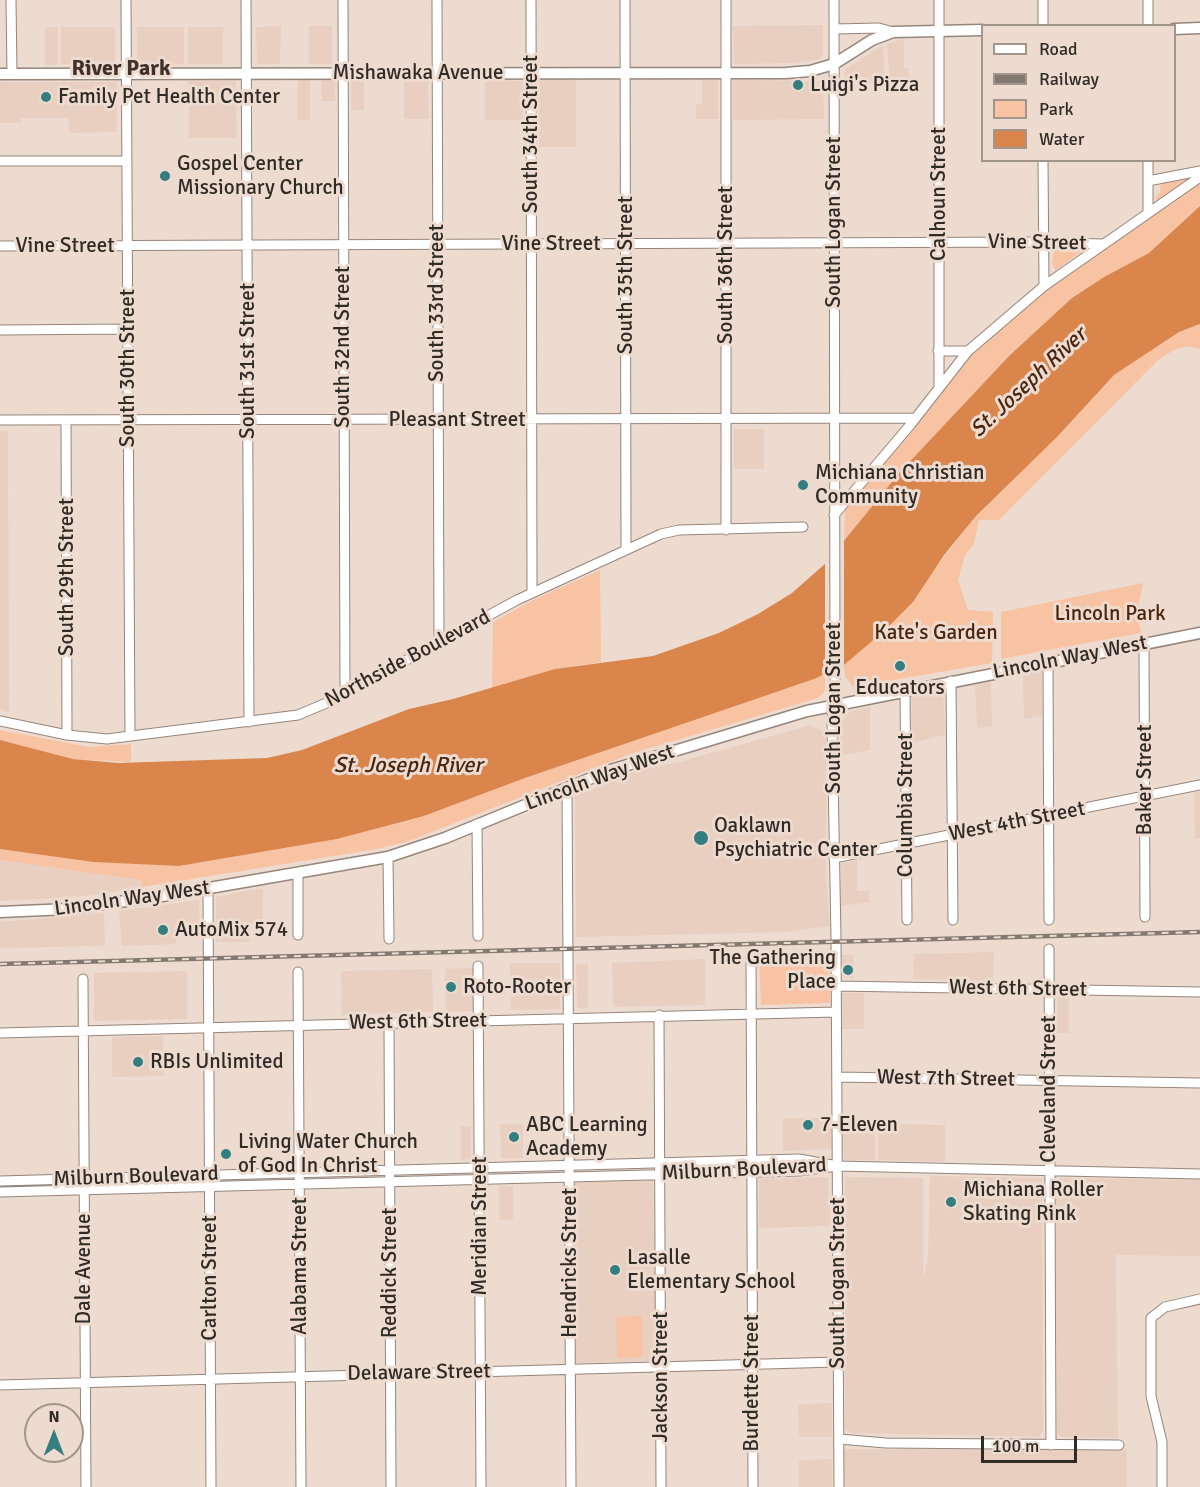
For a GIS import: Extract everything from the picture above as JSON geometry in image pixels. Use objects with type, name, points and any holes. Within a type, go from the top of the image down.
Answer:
[{"type":"main road","points":[[1176,28],[1200,28]]},
{"type":"main road","points":[[893,32],[981,30]]},
{"type":"main road","name":"Mishawaka Avenue","points":[[0,74],[800,72],[834,63],[872,40],[893,32]]},
{"type":"main road","name":"Lincoln Way West","points":[[0,912],[68,909],[208,889],[388,857],[422,847],[647,758],[834,705],[1200,633]]},
{"type":"street","points":[[11,0],[12,74]]},
{"type":"street","name":"South 30th Street","points":[[126,0],[130,735]]},
{"type":"street","name":"South 31st Street","points":[[246,0],[249,722]]},
{"type":"street","name":"South 32nd Street","points":[[343,0],[345,693]]},
{"type":"street","name":"South 33rd Street","points":[[437,0],[439,642]]},
{"type":"street","name":"South 34th Street","points":[[531,0],[532,592]]},
{"type":"street","name":"South 35th Street","points":[[625,0],[626,550]]},
{"type":"street","name":"South 36th Street","points":[[726,0],[726,530]]},
{"type":"street","name":"South Logan Street","points":[[834,0],[834,858],[839,1487]]},
{"type":"street","name":"Calhoun Street","points":[[939,0],[939,387]]},
{"type":"street","points":[[1043,0],[1043,24]]},
{"type":"street","points":[[1148,0],[1148,24]]},
{"type":"street","points":[[834,29],[879,28],[893,32]]},
{"type":"street","points":[[0,161],[127,161]]},
{"type":"street","points":[[1043,162],[1044,286]]},
{"type":"street","points":[[1148,162],[1148,213]]},
{"type":"street","points":[[1148,182],[1200,171]]},
{"type":"street","points":[[834,515],[968,351],[1044,286],[1200,177]]},
{"type":"street","name":"Vine Street","points":[[0,246],[1102,244]]},
{"type":"street","points":[[0,330],[128,329]]},
{"type":"street","points":[[938,351],[968,351]]},
{"type":"street","name":"Pleasant Street","points":[[0,420],[915,418]]},
{"type":"street","name":"South 29th Street","points":[[66,420],[67,735]]},
{"type":"street","name":"Northside Boulevard","points":[[0,721],[67,735],[107,739],[298,715],[345,693],[532,592],[673,531],[803,527]]},
{"type":"street","name":"Baker Street","points":[[1144,644],[1145,917]]},
{"type":"street","points":[[1048,662],[1049,920]]},
{"type":"street","points":[[951,681],[953,920]]},
{"type":"street","name":"Columbia Street","points":[[906,690],[907,921]]},
{"type":"street","name":"West 4th Street","points":[[834,858],[1200,785]]},
{"type":"street","name":"Hendricks Street","points":[[567,788],[571,1487]]},
{"type":"street","points":[[477,824],[478,936]]},
{"type":"street","points":[[388,857],[389,939]]},
{"type":"street","points":[[298,873],[298,935]]},
{"type":"street","name":"Carlton Street","points":[[208,889],[211,1487]]},
{"type":"street","name":"Cleveland Street","points":[[1049,949],[1051,1445]]},
{"type":"street","name":"Burdette Street","points":[[751,954],[753,1487]]},
{"type":"street","name":"Meridian Street","points":[[478,966],[481,1487]]},
{"type":"street","name":"Alabama Street","points":[[298,972],[301,1487]]},
{"type":"street","name":"Dale Avenue","points":[[83,979],[86,1487]]},
{"type":"street","name":"West 6th Street","points":[[836,986],[1200,992]]},
{"type":"street","name":"West 6th Street","points":[[0,1033],[836,1012]]},
{"type":"street","name":"Jackson Street","points":[[659,1015],[661,1487]]},
{"type":"street","name":"Reddick Street","points":[[389,1023],[391,1487]]},
{"type":"street","name":"West 7th Street","points":[[837,1077],[1200,1083]]},
{"type":"street","name":"Milburn Boulevard","points":[[0,1181],[752,1161],[811,1160],[837,1166]]},
{"type":"street","points":[[837,1166],[1200,1174]]},
{"type":"street","name":"Milburn Boulevard","points":[[0,1192],[752,1172],[837,1166]]},
{"type":"street","points":[[1162,1487],[1162,1442],[1151,1396],[1151,1318],[1165,1307],[1200,1299]]},
{"type":"street","name":"Delaware Street","points":[[0,1385],[838,1362]]},
{"type":"street","points":[[839,1439],[886,1443],[1119,1445]]},
{"type":"shaded area","points":[[823,25],[823,53],[820,59],[795,63],[734,64],[733,26]]},
{"type":"shaded area","points":[[281,26],[280,64],[257,64],[256,27]]},
{"type":"shaded area","points":[[309,26],[332,26],[332,64],[309,64]]},
{"type":"shaded area","points":[[45,27],[58,27],[58,65],[45,65]]},
{"type":"shaded area","points":[[61,27],[115,27],[115,64],[61,64]]},
{"type":"shaded area","points":[[137,27],[184,27],[184,64],[137,64]]},
{"type":"shaded area","points":[[188,27],[223,27],[223,64],[188,64]]},
{"type":"shaded area","points":[[904,39],[904,68],[909,68],[909,82],[890,83],[887,44]]},
{"type":"shaded area","points":[[883,45],[885,83],[843,83],[845,69]]},
{"type":"shaded area","points":[[298,80],[310,80],[310,120],[297,120]]},
{"type":"shaded area","points":[[321,80],[335,80],[335,101],[322,101]]},
{"type":"shaded area","points":[[351,80],[364,80],[364,110],[351,110]]},
{"type":"shaded area","points":[[404,80],[428,80],[429,119],[404,119]]},
{"type":"shaded area","points":[[485,80],[523,81],[523,120],[485,120]]},
{"type":"shaded area","points":[[539,80],[576,80],[576,147],[539,147]]},
{"type":"shaded area","points":[[702,80],[718,80],[718,119],[696,119],[696,105],[702,104]]},
{"type":"shaded area","points":[[733,80],[823,81],[824,119],[733,120]]},
{"type":"shaded area","points":[[189,81],[236,81],[237,138],[189,138]]},
{"type":"shaded area","points":[[0,82],[117,82],[117,132],[69,133],[69,118],[21,118],[21,123],[0,123]]},
{"type":"shaded area","points":[[734,429],[764,429],[764,469],[734,469]]},
{"type":"shaded area","points":[[0,431],[8,431],[9,713],[0,709]]},
{"type":"shaded area","points":[[1042,672],[1042,716],[1024,719],[1023,676]]},
{"type":"shaded area","points":[[991,682],[992,726],[977,728],[975,685]]},
{"type":"shaded area","points":[[943,692],[945,735],[911,743],[912,697]]},
{"type":"shaded area","points":[[870,707],[870,750],[840,755],[840,723],[851,711]]},
{"type":"shaded area","name":"Oaklawn Psychiatric Center","points":[[811,725],[823,731],[826,737],[826,880],[830,926],[784,932],[576,937],[575,796],[639,770],[683,761]]},
{"type":"shaded area","points":[[1200,792],[1200,838],[1195,839],[1194,793]]},
{"type":"shaded area","points":[[0,860],[141,880],[142,887],[85,896],[0,901]]},
{"type":"shaded area","points":[[857,860],[857,891],[869,891],[869,902],[841,906],[841,864]]},
{"type":"shaded area","points":[[263,888],[263,923],[250,924],[250,942],[216,942],[216,897]]},
{"type":"shaded area","points":[[199,900],[200,929],[176,929],[176,944],[122,946],[119,911]]},
{"type":"shaded area","points":[[104,913],[105,946],[0,948],[0,922]]},
{"type":"shaded area","points":[[994,952],[993,981],[913,979],[914,954]]},
{"type":"shaded area","points":[[841,955],[854,955],[853,978],[843,978]]},
{"type":"shaded area","points":[[705,959],[705,1005],[613,1007],[612,963]]},
{"type":"shaded area","points":[[510,963],[560,963],[560,1009],[511,1010]]},
{"type":"shaded area","points":[[588,963],[588,1008],[577,1008],[576,964]]},
{"type":"shaded area","points":[[473,968],[473,1011],[446,1012],[445,969]]},
{"type":"shaded area","points":[[432,969],[433,1012],[342,1015],[341,971]]},
{"type":"shaded area","points":[[187,971],[187,1019],[94,1021],[94,973]]},
{"type":"shaded area","points":[[842,993],[864,993],[864,1029],[841,1029]]},
{"type":"shaded area","points":[[1069,996],[1069,1033],[1057,1033],[1057,997]]},
{"type":"shaded area","points":[[163,1036],[164,1076],[112,1077],[112,1037]]},
{"type":"shaded area","points":[[783,1118],[831,1118],[831,1149],[783,1151]]},
{"type":"shaded area","points":[[500,1124],[523,1124],[523,1158],[501,1158]]},
{"type":"shaded area","points":[[842,1124],[875,1124],[875,1160],[844,1160]]},
{"type":"shaded area","points":[[878,1124],[945,1125],[945,1162],[878,1160]]},
{"type":"shaded area","points":[[461,1126],[471,1126],[471,1159],[461,1160]]},
{"type":"shaded area","points":[[930,1176],[1042,1178],[1043,1431],[1039,1437],[851,1433],[845,1429],[845,1177],[923,1178],[923,1279],[928,1259]]},
{"type":"shaded area","points":[[828,1177],[831,1226],[759,1228],[759,1179]]},
{"type":"shaded area","points":[[1055,1178],[1200,1180],[1200,1256],[1116,1255],[1118,1438],[1060,1437],[1057,1433]]},
{"type":"shaded area","name":"Lasalle Elementary School","points":[[653,1179],[656,1358],[651,1361],[577,1363],[574,1359],[575,1180]]},
{"type":"shaded area","points":[[499,1186],[513,1186],[513,1220],[499,1220]]},
{"type":"shaded area","points":[[832,1403],[832,1437],[799,1437],[798,1404]]},
{"type":"shaded area","points":[[844,1449],[1127,1450],[1127,1487],[844,1487]]},
{"type":"shaded area","points":[[832,1459],[832,1487],[799,1487],[799,1460]]},
{"type":"green space","points":[[1191,176],[1157,202],[1155,198],[1160,192],[1161,182]]},
{"type":"green space","points":[[1200,183],[1200,206],[1149,253],[1104,277],[1072,298],[1009,356],[900,472],[844,543],[845,510],[971,355],[1042,293]]},
{"type":"green space","points":[[1055,247],[1087,247],[1055,271],[1052,262]]},
{"type":"green space","name":"Kate's Garden","points":[[1200,324],[1200,349],[1187,346],[1174,350],[1158,360],[999,520],[979,520],[974,544],[965,555],[958,580],[968,610],[993,612],[992,663],[853,687],[845,676],[844,665],[884,631],[976,516],[1058,436],[1114,375],[1179,332]]},
{"type":"green space","points":[[600,570],[601,662],[555,669],[492,688],[493,622],[531,601]]},
{"type":"green space","name":"Lincoln Park","points":[[1143,583],[1137,613],[1141,633],[1001,659],[1001,612]]},
{"type":"green space","points":[[825,674],[825,691],[818,698],[630,754],[409,841],[377,849],[142,887],[141,880],[0,860],[0,849],[93,862],[179,866],[337,839],[424,816],[525,778]]},
{"type":"green space","points":[[0,730],[89,747],[131,744],[131,762],[73,759],[0,740]]},
{"type":"green space","points":[[829,957],[830,1003],[761,1005],[759,958]]},
{"type":"green space","points":[[642,1316],[643,1357],[617,1358],[616,1317]]},
{"type":"water","name":"St. Joseph River","points":[[1200,206],[1200,324],[1179,332],[1114,375],[1058,436],[976,516],[944,555],[913,602],[884,631],[844,665],[814,679],[525,778],[424,816],[337,839],[179,866],[93,862],[0,849],[0,740],[73,759],[118,763],[267,758],[302,750],[409,709],[453,699],[555,669],[653,656],[719,633],[758,614],[792,593],[826,563],[900,472],[1009,356],[1072,298],[1104,277],[1149,253]]},
{"type":"pier","points":[[844,538],[844,668],[825,678],[825,559]]},
{"type":"railway","points":[[0,964],[1200,932]]},
{"type":"place","name":"Luigi's Pizza","points":[[798,85]]},
{"type":"place","name":"Family Pet Health Center","points":[[46,97]]},
{"type":"place","name":"Gospel Center Missionary Church","points":[[165,176]]},
{"type":"place","name":"Michiana Christian Community","points":[[803,485]]},
{"type":"place","name":"Educators","points":[[900,666]]},
{"type":"place","name":"Oaklawn Psychiatric Center","points":[[701,838]]},
{"type":"place","name":"AutoMix 574","points":[[163,930]]},
{"type":"place","name":"The Gathering Place","points":[[848,970]]},
{"type":"place","name":"Roto-Rooter","points":[[451,987]]},
{"type":"place","name":"RBIs Unlimited","points":[[138,1062]]},
{"type":"place","name":"7-Eleven","points":[[808,1125]]},
{"type":"place","name":"ABC Learning Academy","points":[[514,1137]]},
{"type":"place","name":"Living Water Church of God In Christ","points":[[226,1154]]},
{"type":"place","name":"Michiana Roller Skating Rink","points":[[951,1202]]},
{"type":"place","name":"Lasalle Elementary School","points":[[615,1270]]},
{"type":"district","name":"River Park","points":[[121,69]]}]
